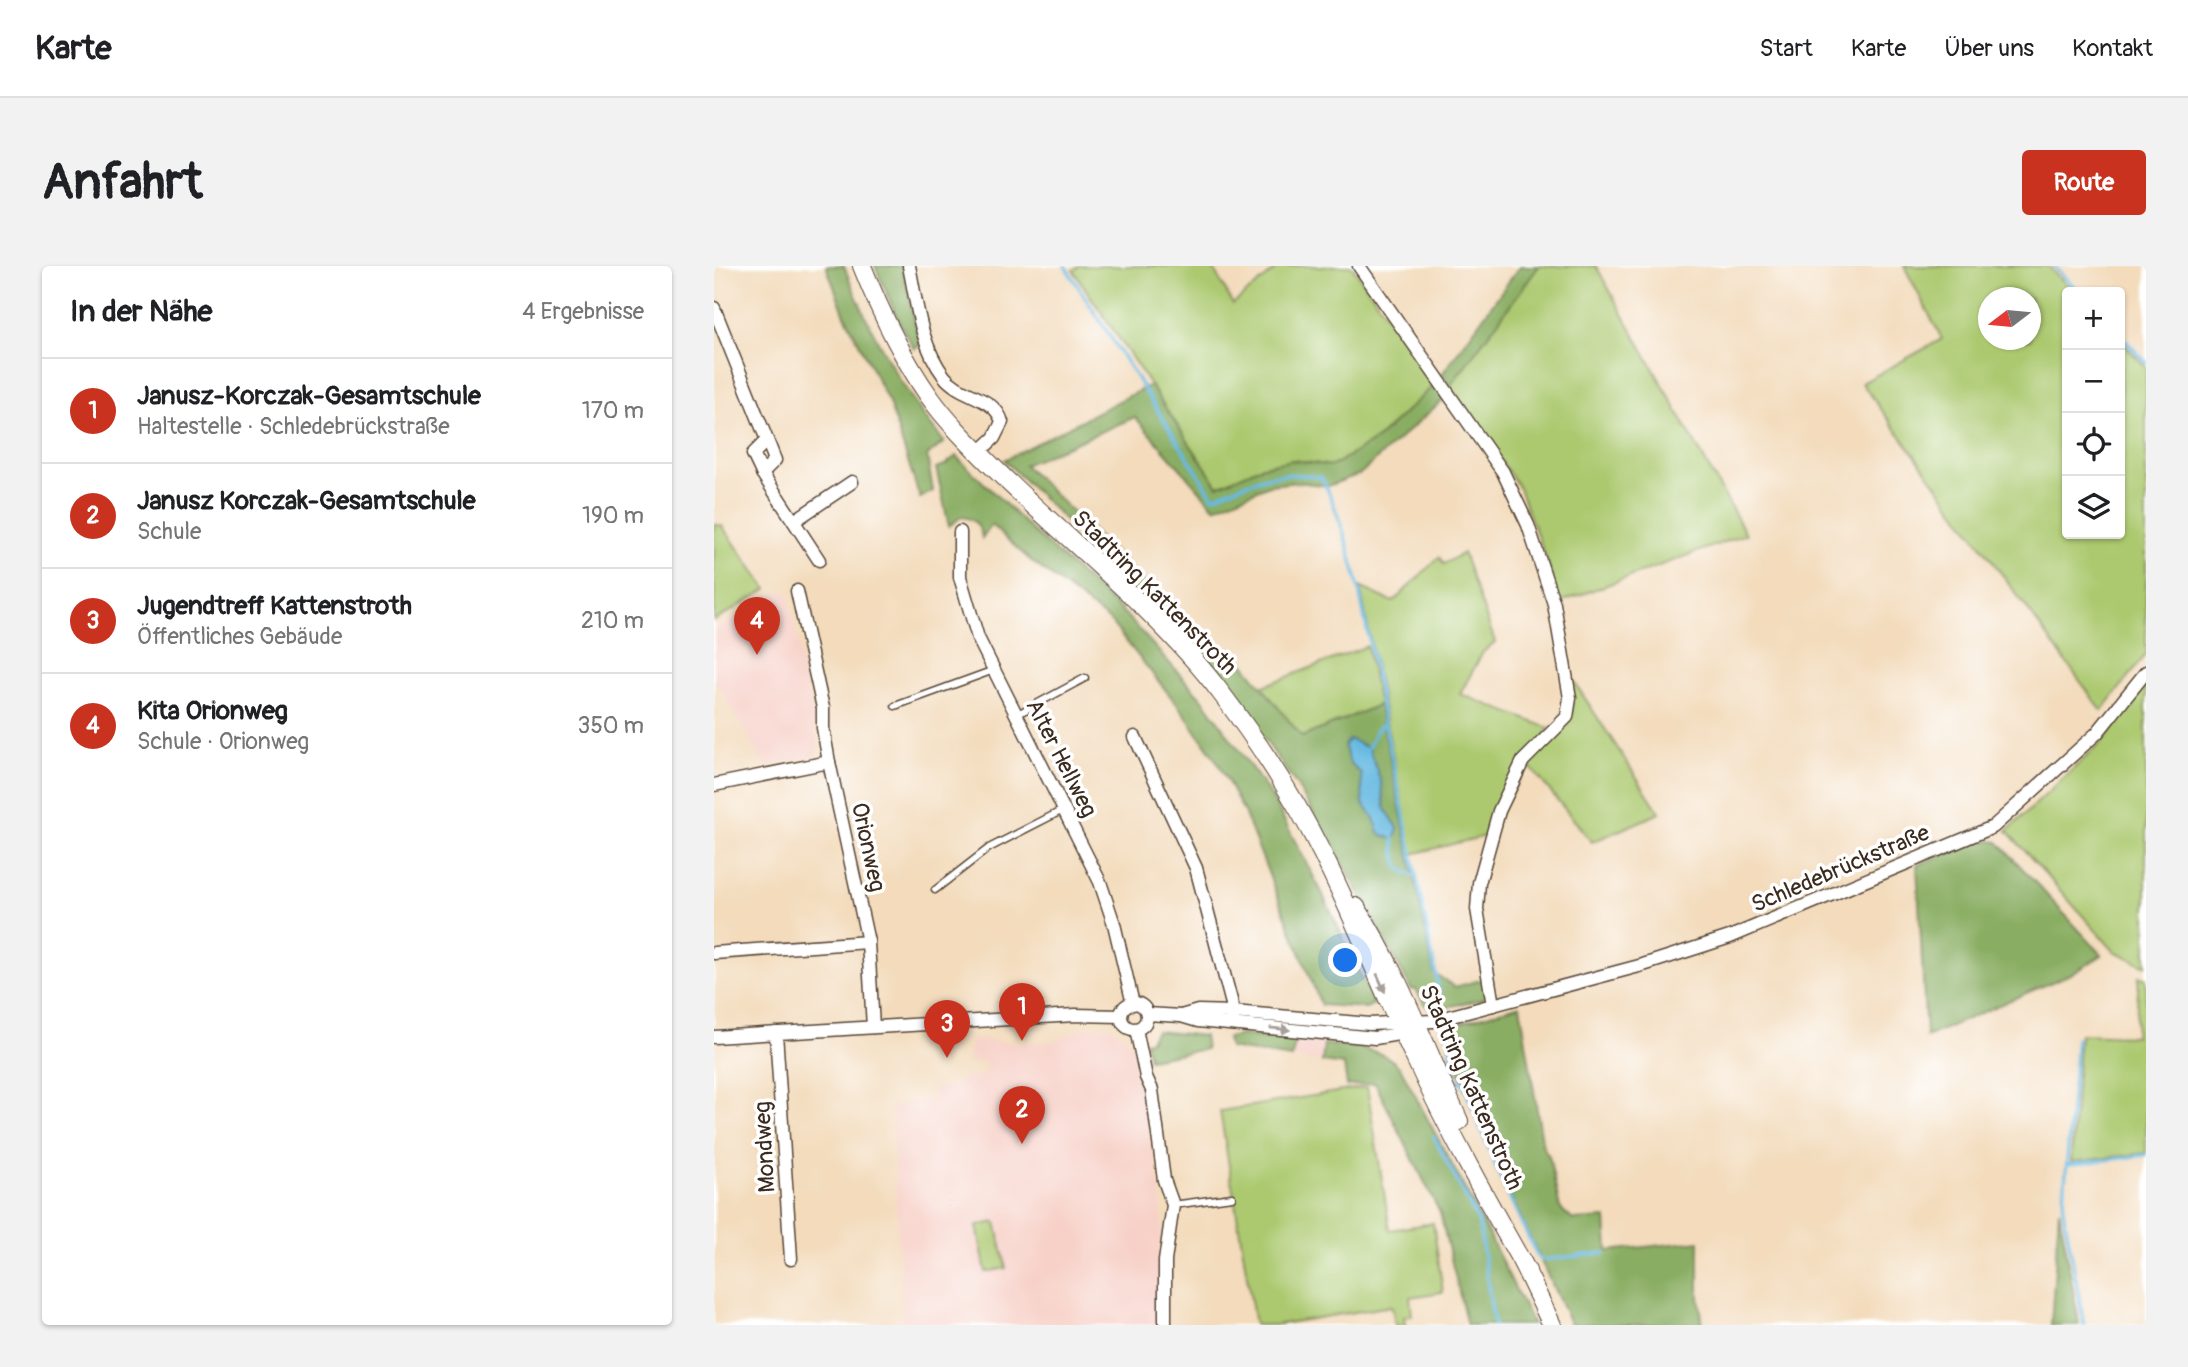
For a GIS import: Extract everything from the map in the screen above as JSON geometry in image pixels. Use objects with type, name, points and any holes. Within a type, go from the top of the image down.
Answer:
[{"type":"main road","name":"Stadtring Kattenstroth","points":[[863,266],[886,323],[929,396],[979,452],[1171,636],[1221,692],[1289,792],[1414,1026],[1489,1203],[1527,1272],[1552,1325]]},
{"type":"street","points":[[909,266],[924,339],[932,357],[945,377],[958,390],[992,405],[999,411],[1002,422],[994,438],[979,452]]},
{"type":"street","points":[[1359,266],[1503,472],[1528,525],[1554,604],[1570,698],[1566,717],[1523,761],[1499,811],[1479,883],[1477,909],[1493,1005]]},
{"type":"street","points":[[714,308],[766,440],[753,454],[762,473],[819,560]]},
{"type":"street","points":[[794,521],[852,482]]},
{"type":"street","name":"Alter Hellweg","points":[[960,532],[960,578],[978,638],[1100,882],[1114,924],[1133,1004]]},
{"type":"street","name":"Orionweg","points":[[797,591],[823,708],[822,728],[868,942],[873,1027]]},
{"type":"street","name":"Schledebrückstraße","points":[[1147,1014],[1181,1016],[1198,1021],[1232,1018],[1374,1038],[1630,969],[1730,937],[1993,827],[2097,733],[2146,672]]},
{"type":"street","points":[[1135,737],[1196,867],[1232,1018]]},
{"type":"street","points":[[716,782],[829,761]]},
{"type":"street","points":[[714,953],[868,942]]},
{"type":"street","points":[[1133,1004],[1143,1008],[1147,1014],[1145,1022],[1136,1029],[1125,1026],[1121,1016],[1126,1006],[1133,1004]]},
{"type":"street","points":[[714,1037],[1095,1014],[1121,1016]]},
{"type":"street","points":[[1136,1029],[1146,1077],[1152,1090],[1164,1180],[1172,1205],[1165,1261],[1165,1325]]},
{"type":"street","name":"Mondweg","points":[[776,1033],[791,1259]]},
{"type":"lane","points":[[895,706],[994,670]]},
{"type":"lane","points":[[1016,715],[1085,678]]},
{"type":"lane","points":[[935,890],[989,848],[1065,809]]},
{"type":"lane","points":[[1172,1205],[1232,1197]]},
{"type":"shaded area","points":[[780,591],[788,593],[819,747],[813,756],[766,767],[714,680],[714,631]]},
{"type":"shaded area","points":[[1113,1027],[1132,1044],[1159,1182],[1162,1222],[1159,1262],[1160,1325],[903,1325],[891,1106],[934,1099],[933,1089],[955,1085],[960,1080],[986,1074],[985,1061],[968,1063],[971,1039],[1021,1044],[1053,1041],[1082,1029]]},
{"type":"shaded area","points":[[1295,1041],[1324,1044],[1322,1062],[1292,1058]]},
{"type":"green space","points":[[826,266],[844,266],[887,358],[913,401],[944,442],[927,456],[933,491],[920,498],[889,403],[845,315]]},
{"type":"green space","points":[[875,266],[902,266],[920,345],[914,349],[899,322]]},
{"type":"green space","points":[[1080,266],[1212,266],[1233,304],[1280,266],[1352,266],[1435,384],[1377,439],[1332,466],[1293,460],[1263,466],[1218,486],[1073,270]]},
{"type":"green space","points":[[1520,266],[1539,266],[1450,386],[1442,374]]},
{"type":"green space","points":[[1539,266],[1596,266],[1746,534],[1558,603],[1548,563],[1518,486],[1450,386]]},
{"type":"green space","points":[[1904,266],[2048,266],[2069,287],[2062,287],[2062,539],[2125,539],[2125,345],[2146,367],[2146,654],[2102,711],[1862,383],[1942,339]]},
{"type":"green space","points":[[1435,384],[1445,398],[1360,474],[1328,486],[1298,482],[1269,485],[1215,508],[1135,417],[1024,465],[1204,643],[1218,644],[1239,658],[1302,737],[1379,705],[1434,973],[1455,987],[1484,979],[1486,994],[1483,999],[1434,1010],[1425,1005],[1416,990],[1411,989],[1298,787],[1228,687],[1198,651],[1004,460],[1150,385],[1218,486],[1263,466],[1293,460],[1332,466],[1377,439]]},
{"type":"green space","points":[[956,456],[1037,535],[1123,612],[1204,701],[1272,797],[1321,891],[1374,1004],[1366,1008],[1321,1005],[1244,812],[1218,763],[1181,709],[1110,621],[1030,560],[991,525],[982,538],[978,526],[969,519],[961,517],[949,526],[936,468]]},
{"type":"green space","points":[[714,524],[722,526],[767,589],[714,621]]},
{"type":"green space","points":[[1463,553],[1495,642],[1483,652],[1460,694],[1549,728],[1486,836],[1412,854],[1360,587],[1393,602],[1439,557],[1444,564]]},
{"type":"green space","points":[[1367,646],[1379,705],[1302,737],[1261,687]]},
{"type":"green space","points":[[1571,677],[1660,813],[1592,842],[1527,763],[1571,717]]},
{"type":"green space","points":[[2146,686],[2146,966],[2114,951],[2007,831],[2103,741]]},
{"type":"green space","points":[[1983,840],[1998,842],[2102,955],[2077,971],[1926,1037],[1917,865]]},
{"type":"green space","points":[[2139,976],[2146,979],[2146,1153],[2071,1162],[2080,1034],[2135,1036]]},
{"type":"green space","points":[[1520,1005],[1543,1147],[1549,1156],[1560,1208],[1573,1220],[1606,1218],[1608,1251],[1699,1241],[1699,1297],[1703,1325],[1571,1325],[1508,1191],[1465,1080],[1460,1075],[1450,1026]]},
{"type":"green space","points":[[1156,1031],[1204,1036],[1206,1049],[1149,1059],[1145,1042],[1149,1041]]},
{"type":"green space","points":[[1241,1035],[1295,1041],[1292,1058],[1229,1048],[1227,1038]]},
{"type":"green space","points":[[1324,1044],[1376,1052],[1394,1061],[1401,1069],[1485,1227],[1533,1325],[1467,1325],[1440,1213],[1375,1083],[1347,1086],[1344,1065],[1322,1062]]},
{"type":"green space","points":[[1367,1087],[1390,1230],[1433,1223],[1443,1292],[1410,1297],[1412,1316],[1404,1317],[1405,1325],[1395,1325],[1392,1306],[1274,1325],[1255,1325],[1220,1111]]},
{"type":"green space","points":[[2059,1210],[2079,1325],[2051,1325]]},
{"type":"green space","points":[[996,1222],[1006,1268],[986,1272],[977,1226]]},
{"type":"water","points":[[1349,739],[1369,748],[1381,782],[1385,808],[1398,828],[1395,838],[1380,834],[1373,816],[1363,804],[1361,774],[1350,763],[1344,745]]},
{"type":"waterway","points":[[1065,266],[1213,497],[1266,477],[1291,474],[1322,478],[1345,535],[1353,566],[1441,1002]]},
{"type":"waterway","points":[[2054,266],[2074,287]]},
{"type":"waterway","points":[[2125,340],[2146,362]]},
{"type":"waterway","points":[[1367,750],[1377,729],[1385,723]]},
{"type":"waterway","points":[[1393,836],[1398,866],[1415,876]]},
{"type":"waterway","points":[[1447,1031],[1455,1078],[1463,1083],[1500,1177],[1538,1258],[1542,1260],[1605,1253]]},
{"type":"waterway","points":[[2077,1038],[2063,1209],[2084,1325]]},
{"type":"waterway","points":[[1434,1137],[1479,1223],[1494,1325]]},
{"type":"waterway","points":[[2067,1165],[2146,1155]]},
{"type":"place","name":"Kita Orionweg","points":[[757,655]]},
{"type":"place","name":"Janusz-Korczak-Gesamtschule","points":[[1022,1041]]},
{"type":"place","name":"Jugendtreff Kattenstroth","points":[[947,1058]]},
{"type":"place","name":"Janusz Korczak-Gesamtschule","points":[[1022,1144]]}]
